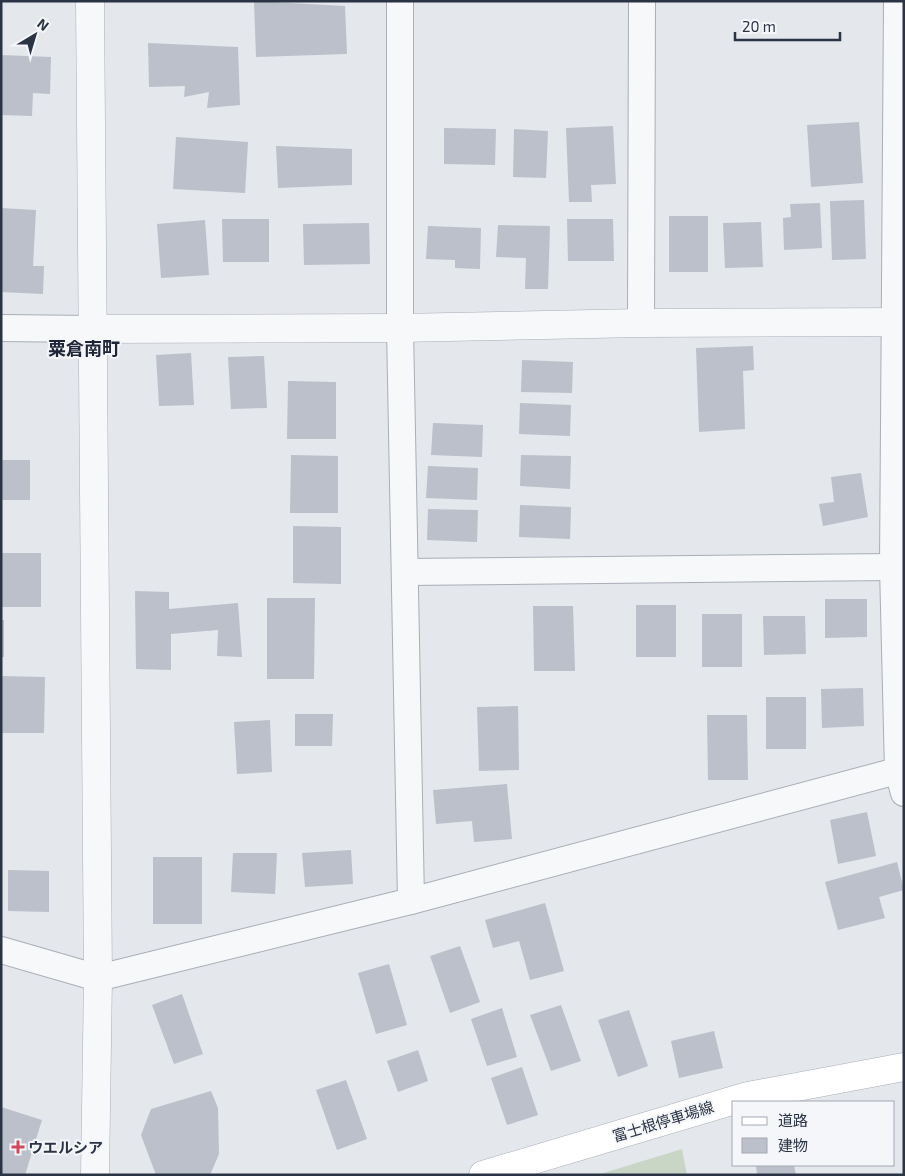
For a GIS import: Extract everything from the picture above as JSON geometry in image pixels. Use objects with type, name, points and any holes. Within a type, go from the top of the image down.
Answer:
[{"type":"main road","name":"富士根停車場線","points":[[483,1175],[748,1096],[904,1067]]},
{"type":"street","points":[[90,1],[98,978],[95,1175]]},
{"type":"street","points":[[400,1],[400,328],[411,901]]},
{"type":"street","points":[[641,323],[642,1]]},
{"type":"street","points":[[1,950],[98,978],[902,778],[893,567],[899,322],[897,1]]},
{"type":"street","points":[[1,328],[400,328],[641,323],[899,322]]},
{"type":"street","points":[[405,572],[893,567]]},
{"type":"green space","points":[[682,1149],[687,1175],[597,1175]]},
{"type":"building","points":[[254,1],[345,6],[347,54],[256,57]]},
{"type":"building","points":[[148,43],[238,47],[240,105],[207,108],[209,92],[184,97],[185,86],[149,87]]},
{"type":"building","points":[[1,55],[51,57],[50,94],[33,93],[32,116],[1,115]]},
{"type":"building","points":[[859,122],[863,183],[811,187],[807,125]]},
{"type":"building","points":[[613,126],[616,184],[591,185],[592,202],[569,202],[566,128]]},
{"type":"building","points":[[444,128],[496,129],[495,165],[444,164]]},
{"type":"building","points":[[514,129],[548,131],[546,178],[513,177]]},
{"type":"building","points":[[176,137],[248,142],[245,193],[173,189]]},
{"type":"building","points":[[276,146],[352,149],[352,185],[278,188]]},
{"type":"building","points":[[864,200],[866,259],[832,260],[830,201]]},
{"type":"building","points":[[820,203],[822,248],[784,250],[783,218],[791,217],[790,204]]},
{"type":"building","points":[[1,208],[36,210],[33,266],[44,266],[43,294],[1,292]]},
{"type":"building","points":[[669,216],[708,216],[708,272],[669,272]]},
{"type":"building","points":[[222,219],[269,219],[269,262],[223,262]]},
{"type":"building","points":[[567,219],[613,219],[614,261],[568,261]]},
{"type":"building","points":[[205,220],[209,275],[161,278],[157,224]]},
{"type":"building","points":[[761,222],[763,267],[725,268],[723,223]]},
{"type":"building","points":[[369,223],[370,264],[304,265],[303,224]]},
{"type":"building","points":[[498,225],[550,226],[548,289],[525,289],[526,258],[496,257]]},
{"type":"building","points":[[428,226],[481,228],[480,269],[455,268],[455,260],[426,259]]},
{"type":"building","points":[[753,346],[754,370],[743,371],[745,429],[699,432],[696,348]]},
{"type":"building","points":[[191,353],[194,405],[159,406],[156,355]]},
{"type":"building","points":[[264,356],[267,408],[231,409],[228,357]]},
{"type":"building","points":[[522,360],[573,362],[572,393],[521,392]]},
{"type":"building","points":[[288,381],[336,382],[336,439],[287,439]]},
{"type":"building","points":[[520,403],[571,405],[570,436],[519,434]]},
{"type":"building","points":[[433,423],[483,425],[482,457],[431,455]]},
{"type":"building","points":[[291,455],[338,456],[338,513],[290,513]]},
{"type":"building","points":[[521,455],[571,456],[570,489],[520,486]]},
{"type":"building","points":[[1,460],[30,460],[30,500],[1,500]]},
{"type":"building","points":[[428,466],[478,468],[477,500],[426,498]]},
{"type":"building","points":[[861,473],[868,517],[823,526],[819,504],[834,502],[831,477]]},
{"type":"building","points":[[520,505],[571,507],[570,539],[519,537]]},
{"type":"building","points":[[428,509],[478,510],[477,542],[427,540]]},
{"type":"building","points":[[293,526],[341,527],[341,584],[293,583]]},
{"type":"building","points":[[1,553],[41,553],[41,607],[1,607]]},
{"type":"building","points":[[135,591],[169,592],[169,609],[238,603],[242,657],[217,656],[218,630],[171,634],[171,670],[136,669]]},
{"type":"building","points":[[267,598],[315,598],[314,679],[267,679]]},
{"type":"building","points":[[825,599],[867,599],[867,637],[825,638]]},
{"type":"building","points":[[636,605],[676,605],[676,657],[636,657]]},
{"type":"building","points":[[533,606],[573,606],[575,671],[534,671]]},
{"type":"building","points":[[702,614],[742,614],[742,667],[702,667]]},
{"type":"building","points":[[763,616],[805,616],[806,654],[764,655]]},
{"type":"building","points":[[1,620],[4,620],[4,657],[1,657]]},
{"type":"building","points":[[1,676],[45,677],[44,733],[1,733]]},
{"type":"building","points":[[863,688],[864,726],[822,728],[821,689]]},
{"type":"building","points":[[766,697],[806,697],[806,749],[766,749]]},
{"type":"building","points":[[518,706],[519,770],[479,771],[477,707]]},
{"type":"building","points":[[295,714],[333,714],[332,746],[295,746]]},
{"type":"building","points":[[707,715],[747,715],[748,780],[708,780]]},
{"type":"building","points":[[270,720],[272,772],[237,774],[234,722]]},
{"type":"building","points":[[507,784],[512,839],[474,842],[472,821],[436,824],[433,790]]},
{"type":"building","points":[[867,812],[876,856],[838,864],[830,820]]},
{"type":"building","points":[[351,850],[353,884],[305,887],[302,853]]},
{"type":"building","points":[[233,853],[277,853],[275,894],[231,892]]},
{"type":"building","points":[[153,857],[202,857],[202,924],[153,924]]},
{"type":"building","points":[[897,862],[904,890],[879,897],[885,918],[838,930],[825,882]]},
{"type":"building","points":[[8,870],[49,871],[49,912],[8,911]]},
{"type":"building","points":[[545,903],[564,971],[530,980],[519,941],[493,948],[485,920]]},
{"type":"building","points":[[460,946],[480,1002],[450,1013],[430,956]]},
{"type":"building","points":[[389,964],[407,1025],[376,1034],[358,973]]},
{"type":"building","points":[[182,994],[203,1054],[174,1064],[152,1005]]},
{"type":"building","points":[[561,1005],[581,1061],[551,1071],[530,1015]]},
{"type":"building","points":[[502,1008],[517,1057],[487,1066],[471,1019]]},
{"type":"building","points":[[629,1010],[648,1066],[618,1077],[598,1020]]},
{"type":"building","points":[[714,1031],[723,1068],[679,1078],[671,1041]]},
{"type":"building","points":[[418,1050],[428,1081],[398,1092],[387,1061]]},
{"type":"building","points":[[522,1067],[538,1115],[507,1125],[491,1078]]},
{"type":"building","points":[[346,1080],[367,1139],[337,1150],[316,1090]]},
{"type":"building","points":[[211,1091],[218,1108],[219,1154],[210,1175],[156,1175],[141,1135],[151,1109]]},
{"type":"building","name":"ウエルシア","points":[[1,1107],[42,1120],[25,1175],[1,1175]]},
{"type":"building","points":[[756,1166],[794,1166],[796,1175],[757,1175]]},
{"type":"place","name":"ウエルシア","points":[[18,1147]]},
{"type":"district","name":"粟倉南町","points":[[84,348]]}]
